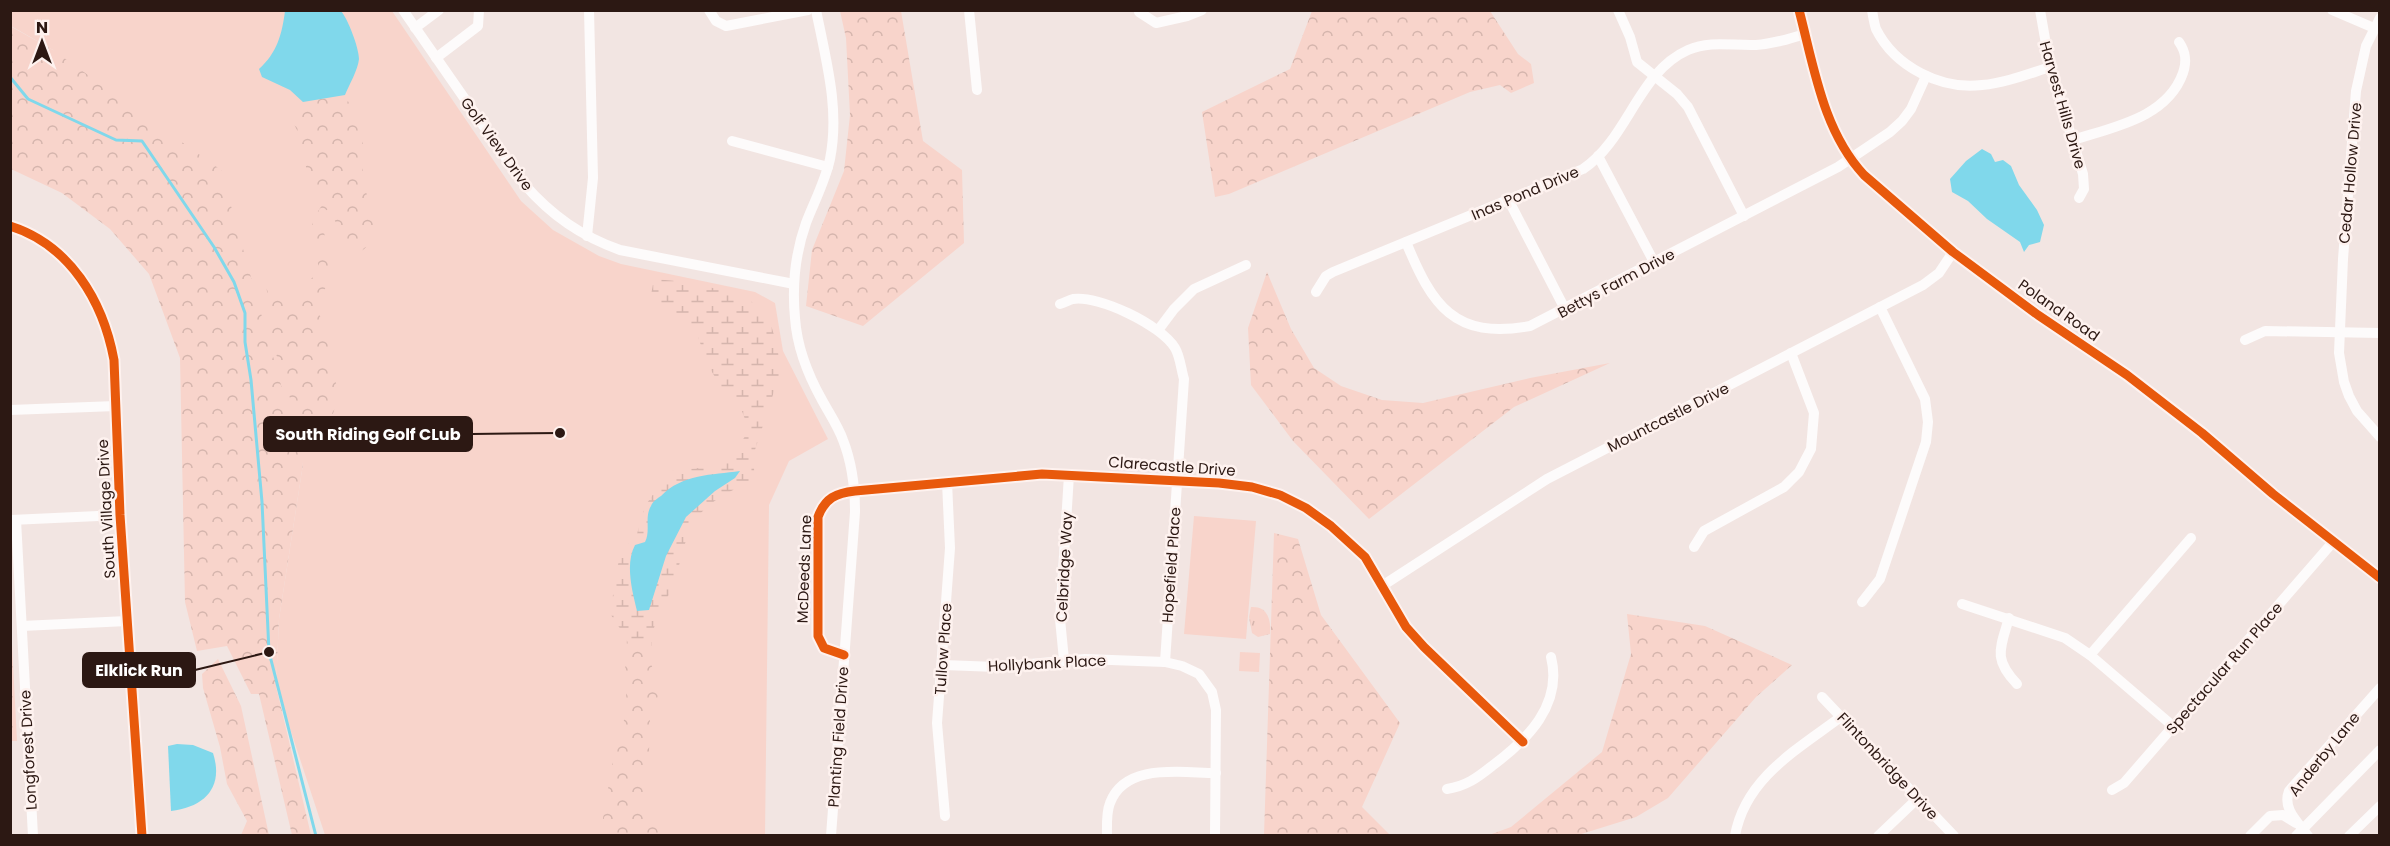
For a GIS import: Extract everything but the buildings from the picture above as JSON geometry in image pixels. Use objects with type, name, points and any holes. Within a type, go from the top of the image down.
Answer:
[{"type":"street","name":"Golf View Drive","points":[[403,10],[524,184],[552,213],[587,236],[637,254],[794,284]]},
{"type":"street","points":[[415,28],[438,10]]},
{"type":"street","points":[[435,58],[478,27],[478,10]]},
{"type":"street","points":[[587,236],[593,178],[589,10]]},
{"type":"street","points":[[709,10],[716,21],[726,26],[808,10]]},
{"type":"street","name":"Planting Field Drive","points":[[816,10],[834,103],[833,140],[828,167],[801,240],[794,284],[795,320],[805,363],[843,439],[855,490],[831,836]]},
{"type":"street","points":[[969,10],[977,90]]},
{"type":"street","points":[[1139,12],[1156,22],[1187,16],[1202,10]]},
{"type":"street","points":[[1618,10],[1630,37],[1637,62],[1677,94],[1688,107],[1744,216]]},
{"type":"street","name":"Poland Road","points":[[1799,10],[1827,112],[1836,136],[1850,159],[1879,188],[1953,252],[2038,315],[2127,375],[2202,433],[2379,578]]},
{"type":"street","points":[[1872,10],[1876,28],[1902,60],[1926,76],[1947,83],[1983,85],[2050,67]]},
{"type":"street","name":"Harvest Hills Drive","points":[[2040,10],[2050,67],[2083,174],[2084,189],[2079,198]]},
{"type":"street","points":[[2332,10],[2377,22]]},
{"type":"street","name":"Cedar Hollow Drive","points":[[2377,22],[2361,67],[2356,91],[2339,332],[2341,368],[2349,396],[2362,418],[2379,437]]},
{"type":"street","name":"Inas Pond Drive","points":[[1316,292],[1326,276],[1333,272],[1576,173],[1598,156],[1669,61],[1702,46],[1721,43],[1771,44],[1805,34]]},
{"type":"street","points":[[2073,140],[2148,114],[2165,101],[2178,85],[2185,69],[2186,57],[2179,42]]},
{"type":"street","name":"Bettys Farm Drive","points":[[1406,242],[1428,291],[1442,308],[1466,322],[1494,330],[1530,327],[1850,159],[1890,132],[1902,121],[1911,109],[1926,76]]},
{"type":"street","points":[[732,141],[828,167]]},
{"type":"street","points":[[1598,156],[1654,262]]},
{"type":"street","points":[[1509,201],[1565,309]]},
{"type":"street","name":"South Village Drive","points":[[10,226],[51,246],[89,288],[102,312],[110,336],[114,360],[120,515],[142,836]]},
{"type":"street","name":"Mountcastle Drive","points":[[1382,586],[1547,479],[1923,285],[1939,273],[1953,252]]},
{"type":"street","points":[[1159,329],[1174,309],[1194,289],[1246,265]]},
{"type":"street","name":"Hopefield Place","points":[[1060,304],[1074,299],[1105,304],[1159,329],[1175,348],[1184,379],[1165,662]]},
{"type":"street","points":[[1862,602],[1880,579],[1926,442],[1928,422],[1924,399],[1880,307]]},
{"type":"street","points":[[2245,340],[2265,331],[2379,333]]},
{"type":"street","points":[[1694,548],[1704,531],[1784,487],[1799,472],[1811,449],[1814,413],[1791,353]]},
{"type":"street","points":[[10,410],[116,406]]},
{"type":"street","name":"Clarecastle Drive","points":[[855,490],[1042,474],[1219,483],[1252,487],[1280,495],[1306,508],[1331,526],[1365,557],[1406,627],[1424,648],[1523,742]]},
{"type":"street","name":"Celbridge Way","points":[[1064,660],[1060,619],[1069,475]]},
{"type":"street","name":"Tullow Place","points":[[945,816],[937,723],[950,548],[947,482]]},
{"type":"street","name":"McDeeds Lane","points":[[844,655],[824,648],[818,636],[818,521],[821,508],[826,501],[840,493],[855,490]]},
{"type":"street","points":[[13,520],[120,515]]},
{"type":"street","name":"Longforest Drive","points":[[13,520],[22,626],[33,836]]},
{"type":"street","points":[[2090,655],[2191,538]]},
{"type":"street","name":"Spectacular Run Place","points":[[2112,790],[2124,783],[2174,727],[2333,542]]},
{"type":"street","points":[[1962,604],[2064,638],[2090,655],[2174,727]]},
{"type":"street","points":[[2009,618],[2001,643],[2002,665],[2017,684]]},
{"type":"street","points":[[22,626],[127,621]]},
{"type":"street","points":[[1447,789],[1467,785],[1523,742],[1540,718],[1548,701],[1555,679],[1551,657]]},
{"type":"street","name":"Hollybank Place","points":[[943,665],[997,667],[1100,659],[1165,662],[1191,669],[1199,674],[1212,692],[1216,710],[1215,836]]},
{"type":"street","name":"Anderby Lane","points":[[2302,833],[2288,810],[2289,791],[2379,688]]},
{"type":"street","name":"Flintonbridge Drive","points":[[1822,697],[1954,836]]},
{"type":"street","points":[[1735,836],[1747,801],[1766,775],[1842,716]]},
{"type":"street","points":[[2313,836],[2302,833],[2379,750]]},
{"type":"street","points":[[1107,836],[1107,815],[1113,797],[1133,778],[1142,774],[1154,773],[1216,773]]},
{"type":"street","points":[[1878,836],[1918,798]]},
{"type":"street","points":[[2349,836],[2379,807]]},
{"type":"street","name":"Anderby Lane","points":[[2250,836],[2265,819],[2276,815],[2283,815],[2302,833]]},
{"type":"green space","points":[[11,10],[392,11],[521,201],[553,230],[599,256],[621,264],[755,292],[775,303],[783,351],[828,439],[789,461],[769,505],[765,835],[325,835],[276,686],[279,619],[303,464],[53,50],[11,26]]},
{"type":"green space","points":[[840,11],[901,11],[923,141],[962,170],[964,243],[863,326],[806,306],[812,250],[844,171],[850,115],[846,38]]},
{"type":"green space","points":[[1312,11],[1490,11],[1518,54],[1531,64],[1534,83],[1511,93],[1500,85],[1470,92],[1229,194],[1215,197],[1202,112],[1290,69]]},
{"type":"green space","points":[[10,26],[53,50],[221,170],[303,464],[279,619],[276,686],[311,835],[292,835],[259,694],[251,694],[227,646],[197,651],[185,602],[180,358],[149,274],[110,229],[62,193],[11,169]]},
{"type":"green space","points":[[345,95],[362,137],[363,185],[371,204],[374,227],[366,247],[353,254],[344,244],[330,208],[323,212],[323,229],[333,266],[330,281],[317,301],[317,312],[323,320],[330,340],[330,360],[339,395],[330,423],[300,430],[273,344],[266,283],[294,298],[320,269],[313,250],[311,234],[314,219],[325,201],[309,179],[297,130],[289,115],[303,102]]},
{"type":"green space","points":[[1267,272],[1291,329],[1314,368],[1341,386],[1382,400],[1423,403],[1530,378],[1610,363],[1514,407],[1369,519],[1293,441],[1251,385],[1248,328]]},
{"type":"green space","points":[[654,279],[687,282],[743,295],[768,315],[777,345],[781,370],[753,456],[755,481],[718,499],[701,513],[690,529],[674,582],[654,628],[652,646],[627,639],[611,615],[615,574],[620,558],[637,534],[645,506],[661,483],[662,472],[699,468],[733,455],[749,430],[739,403],[724,392],[709,367],[695,329],[683,319],[659,311],[651,295]]},
{"type":"green space","points":[[1194,516],[1256,521],[1246,639],[1184,634]]},
{"type":"green space","points":[[1274,533],[1298,539],[1321,615],[1400,723],[1362,807],[1390,835],[1264,835]]},
{"type":"green space","points":[[1251,607],[1265,611],[1270,624],[1270,634],[1258,637],[1252,633],[1249,617]]},
{"type":"green space","points":[[1627,614],[1705,626],[1792,665],[1756,697],[1668,798],[1636,817],[1578,835],[1489,835],[1511,827],[1602,752],[1631,654]]},
{"type":"green space","points":[[11,624],[17,741],[10,741]]},
{"type":"green space","points":[[627,639],[652,646],[650,662],[658,680],[658,696],[650,717],[649,753],[644,783],[646,808],[660,835],[600,836],[616,742],[627,712],[625,671]]},
{"type":"green space","points":[[1240,652],[1260,653],[1259,672],[1239,671]]},
{"type":"green space","points":[[218,659],[241,706],[269,835],[241,835],[247,821],[227,784],[220,747],[203,688],[202,674]]},
{"type":"water","points":[[285,11],[341,11],[353,34],[359,59],[345,95],[303,102],[290,90],[262,77],[259,69],[278,43]]},
{"type":"water","points":[[1982,149],[1991,154],[1995,162],[2003,160],[2011,166],[2019,185],[2037,210],[2044,225],[2040,242],[2029,245],[2024,252],[2020,242],[1987,219],[1968,201],[1952,192],[1950,179],[1966,161]]},
{"type":"water","points":[[740,471],[735,478],[715,491],[686,517],[666,556],[649,610],[637,611],[630,577],[630,560],[635,545],[645,542],[647,538],[648,515],[653,503],[669,489],[688,479]]},
{"type":"water","points":[[193,745],[213,753],[216,776],[214,785],[202,800],[183,809],[171,811],[168,746]]},
{"type":"waterway","points":[[10,77],[28,99],[116,140],[142,141],[214,247],[234,282],[245,313],[245,342],[251,380],[262,502],[269,652],[316,836]]},
{"type":"cycle path","points":[[1799,10],[1815,76],[1829,118],[1850,158],[1864,175],[1953,252],[2038,315],[2127,375],[2380,578]]},
{"type":"cycle path","points":[[10,226],[50,247],[80,278],[102,317],[114,360],[120,515],[142,836]]},
{"type":"cycle path","points":[[844,655],[824,648],[818,636],[818,517],[824,505],[837,495],[855,491],[1042,474],[1219,483],[1252,487],[1280,495],[1306,508],[1331,526],[1365,557],[1406,627],[1523,742]]},
{"type":"place","name":"South Riding Golf CLub","points":[[560,433]]},
{"type":"place","name":"Elklick Run","points":[[269,652]]}]
